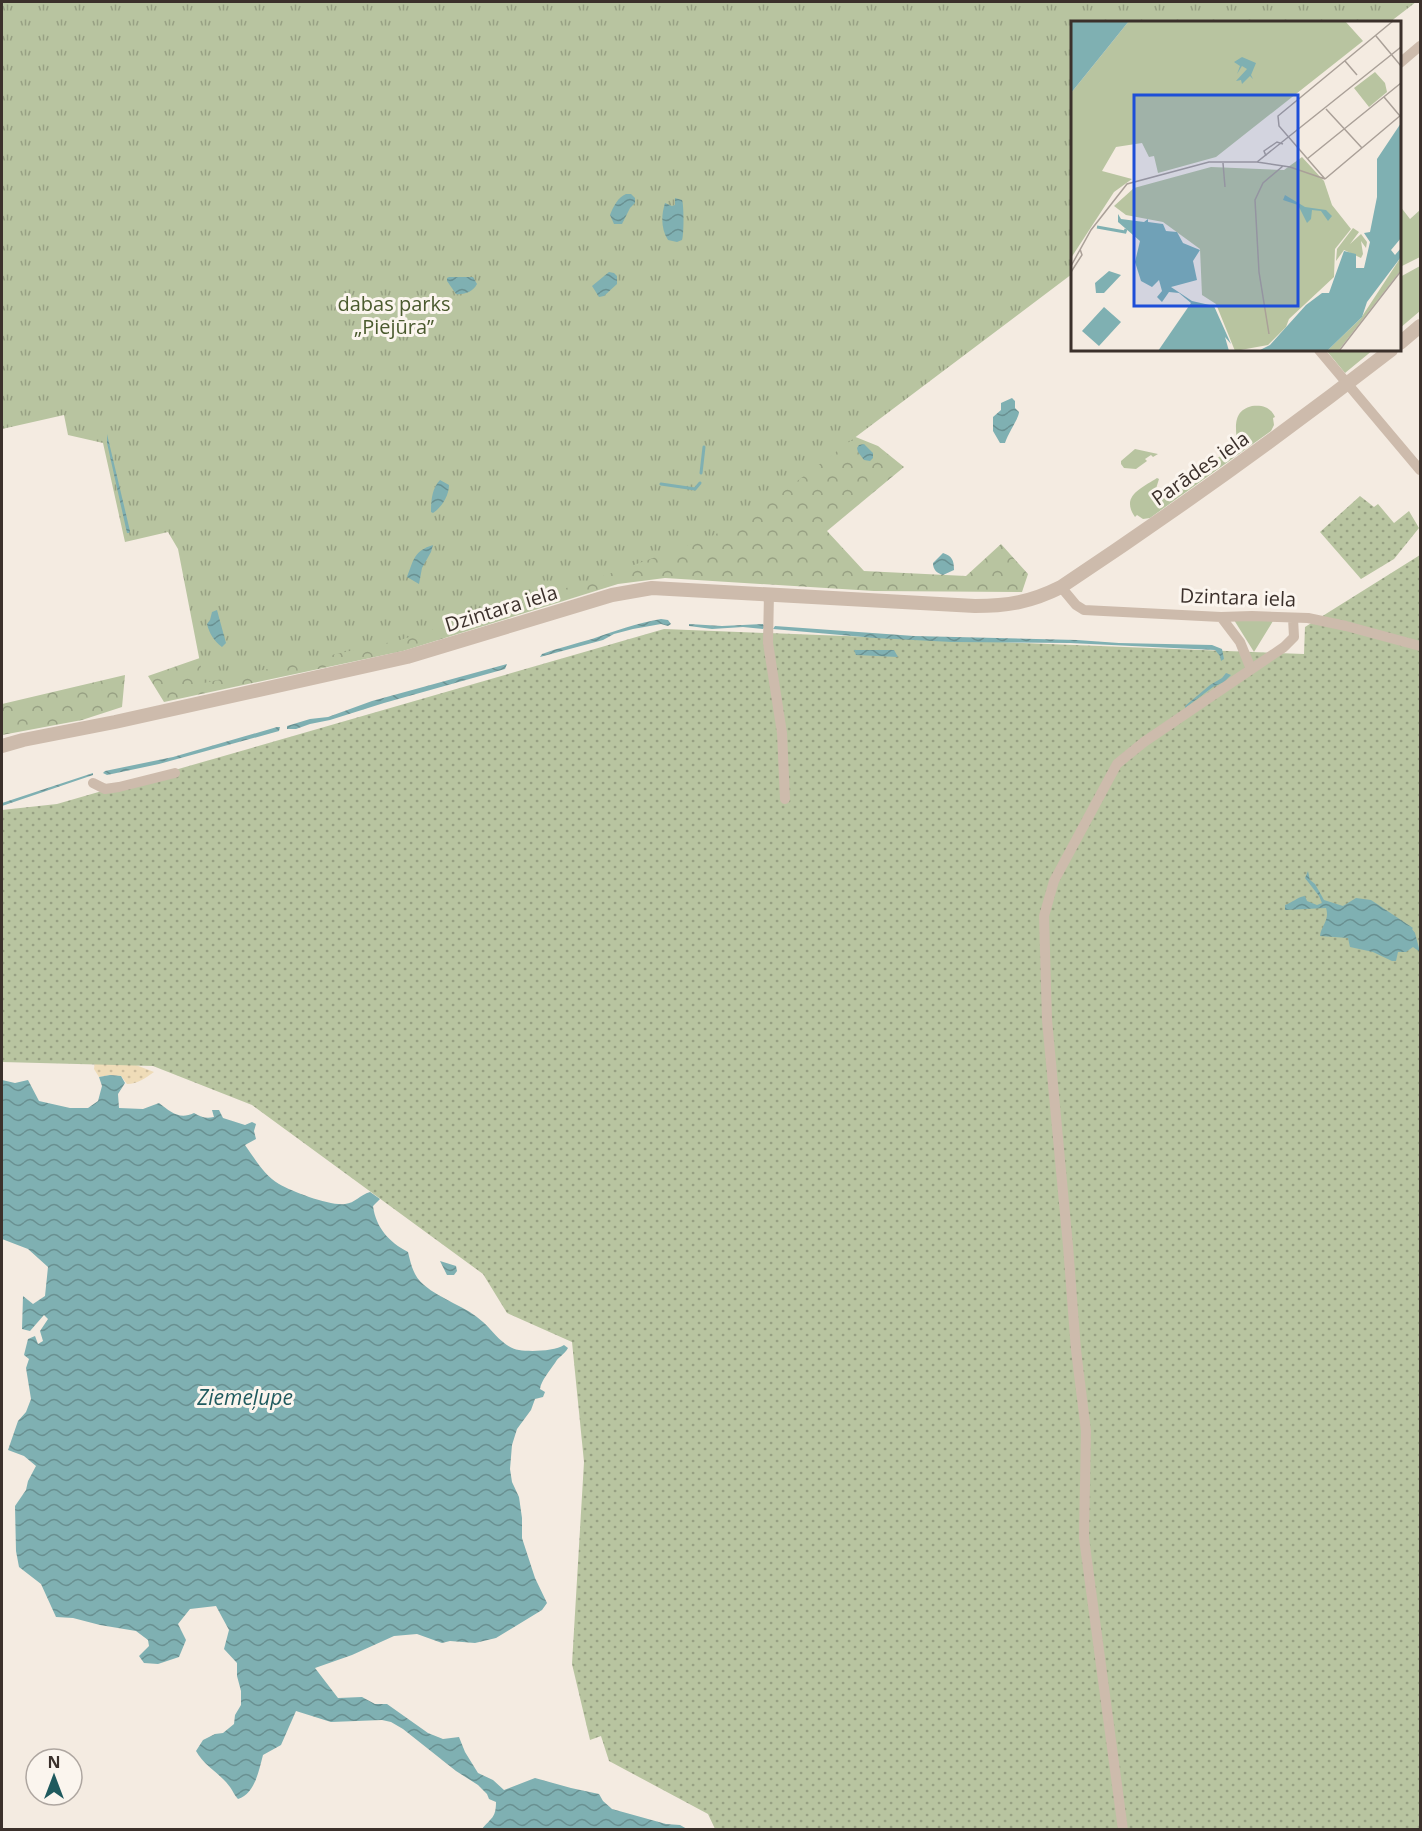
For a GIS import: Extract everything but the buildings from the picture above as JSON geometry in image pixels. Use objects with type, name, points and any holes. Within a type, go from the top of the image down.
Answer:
[{"type":"street","points":[[1401,62],[1420,46]]},
{"type":"street","points":[[1401,342],[1420,326]]},
{"type":"street","points":[[1320,351],[1420,470]]},
{"type":"street","name":"Parādes iela","points":[[1021,603],[1061,587],[1193,497],[1291,427],[1390,351]]},
{"type":"street","name":"Dzintara iela","points":[[1061,587],[1076,605],[1084,610],[1221,617],[1308,618],[1420,646]]},
{"type":"street","name":"Dzintara iela","points":[[2,746],[407,657],[612,595],[652,588],[975,606],[1021,603]]},
{"type":"street","points":[[770,593],[768,643],[782,733],[785,799]]},
{"type":"street","points":[[1221,617],[1240,642],[1251,669]]},
{"type":"street","points":[[1123,1830],[1084,1538],[1086,1431],[1076,1350],[1047,1020],[1044,916],[1054,881],[1117,764],[1144,742],[1284,646],[1294,637],[1293,618]]},
{"type":"street","points":[[93,783],[105,789],[175,772]]},
{"type":"green space","name":"dabas parks „Piejūra”","points":[[2,2],[1416,2],[1391,21],[1071,21],[1071,275],[768,503],[711,537],[595,579],[400,640],[204,683],[178,549],[168,532],[125,542],[103,443],[68,435],[64,415],[2,429]]},
{"type":"green space","points":[[1401,207],[1410,219],[1420,210],[1420,257],[1401,266]]},
{"type":"green space","points":[[1420,266],[1420,311],[1401,327],[1401,276]]},
{"type":"green space","points":[[1327,351],[1372,351],[1345,373]]},
{"type":"green space","points":[[1266,407],[1271,411],[1275,417],[1271,431],[1150,518],[1143,519],[1137,515],[1135,517],[1130,503],[1131,498],[1139,489],[1157,478],[1159,479],[1154,495],[1161,499],[1237,444],[1238,416],[1246,408]]},
{"type":"green space","points":[[786,409],[878,446],[904,467],[827,531],[864,571],[966,576],[1001,544],[1028,574],[1022,592],[874,591],[665,578],[618,584],[403,651],[164,702],[148,676],[243,643]]},
{"type":"green space","points":[[1135,449],[1158,454],[1145,459],[1147,461],[1136,469],[1124,468],[1121,461]]},
{"type":"green space","points":[[1360,496],[1374,507],[1378,504],[1394,523],[1409,511],[1419,528],[1394,559],[1361,579],[1320,532]]},
{"type":"green space","points":[[1420,555],[1420,1829],[715,1829],[708,1814],[609,1761],[601,1736],[590,1740],[572,1664],[584,1462],[572,1342],[507,1313],[483,1274],[252,1105],[153,1066],[2,1062],[2,810],[57,804],[664,629],[1304,654],[1305,627]]},
{"type":"green space","points":[[1234,620],[1273,621],[1254,652]]},
{"type":"green space","points":[[125,675],[122,707],[82,720],[2,735],[2,704]]},
{"type":"sand","points":[[95,1061],[128,1062],[154,1072],[138,1082],[127,1084],[121,1076],[99,1077],[94,1069]]},
{"type":"water","points":[[626,194],[631,194],[635,198],[635,203],[622,224],[614,224],[611,212],[618,200]]},
{"type":"water","points":[[675,198],[682,200],[683,213],[682,240],[677,242],[668,240],[662,222],[665,203],[675,205]]},
{"type":"water","points":[[609,272],[617,276],[617,284],[604,296],[599,297],[592,286]]},
{"type":"water","points":[[449,277],[473,277],[477,284],[468,292],[456,294],[447,281]]},
{"type":"water","points":[[1012,398],[1019,415],[1005,443],[1000,443],[993,431],[993,417],[1001,410],[1001,403]]},
{"type":"water","points":[[107,434],[129,533],[127,533],[107,443]]},
{"type":"water","points":[[864,444],[873,453],[870,461],[864,460],[858,452],[859,445]]},
{"type":"water","points":[[440,480],[449,485],[449,489],[444,501],[433,513],[431,512],[432,495]]},
{"type":"water","points":[[433,545],[422,568],[419,584],[407,577],[418,553]]},
{"type":"water","points":[[943,553],[952,559],[954,570],[943,575],[936,571],[933,563]]},
{"type":"water","points":[[217,610],[226,643],[222,647],[212,637],[207,624],[212,612]]},
{"type":"water","points":[[661,619],[668,620],[671,624],[633,629],[614,634],[603,640],[540,657],[554,650]]},
{"type":"water","points":[[689,624],[722,626],[763,624],[765,627],[763,629],[743,627],[712,629],[689,626]]},
{"type":"water","points":[[775,626],[914,636],[1212,645],[1222,649],[1224,659],[1221,661],[1215,650],[1070,643],[952,642],[875,638],[773,629]]},
{"type":"water","points":[[854,650],[894,650],[898,657],[856,655]]},
{"type":"water","points":[[507,664],[505,669],[330,720],[296,729],[287,729],[287,726],[310,719],[328,717],[372,701]]},
{"type":"water","points":[[1226,673],[1231,675],[1224,682],[1213,687],[1185,708],[1185,706]]},
{"type":"water","points":[[280,727],[279,731],[159,764],[107,775],[103,773],[173,757]]},
{"type":"water","points":[[93,773],[93,775],[2,806],[2,803]]},
{"type":"water","points":[[1308,871],[1310,880],[1315,884],[1324,900],[1343,906],[1356,898],[1371,900],[1413,928],[1420,952],[1413,947],[1406,952],[1398,952],[1396,961],[1392,961],[1373,952],[1350,947],[1348,938],[1320,936],[1327,916],[1326,908],[1285,910],[1285,905],[1305,896],[1307,901],[1317,905],[1322,903],[1305,878]]},
{"type":"water","name":"Ziemeļupe","points":[[121,1076],[125,1083],[118,1094],[119,1108],[143,1109],[159,1103],[179,1115],[194,1113],[208,1118],[214,1117],[212,1110],[219,1110],[223,1118],[245,1125],[252,1122],[256,1124],[254,1131],[256,1139],[245,1145],[260,1166],[274,1180],[302,1194],[338,1204],[352,1202],[370,1192],[380,1199],[373,1206],[380,1228],[389,1239],[408,1252],[415,1274],[424,1285],[476,1316],[504,1343],[514,1349],[543,1350],[555,1349],[564,1345],[568,1348],[544,1379],[540,1389],[545,1392],[543,1397],[535,1399],[531,1410],[517,1429],[512,1445],[510,1469],[512,1482],[519,1497],[522,1538],[535,1578],[547,1603],[542,1610],[496,1638],[475,1643],[450,1641],[442,1643],[417,1634],[394,1636],[352,1655],[315,1668],[338,1698],[362,1697],[375,1704],[387,1704],[428,1733],[443,1739],[459,1737],[478,1773],[493,1780],[504,1790],[535,1778],[599,1794],[612,1809],[666,1824],[680,1825],[687,1829],[482,1829],[494,1815],[496,1802],[489,1799],[478,1785],[456,1771],[403,1729],[382,1720],[331,1722],[296,1711],[281,1745],[263,1755],[252,1787],[249,1792],[238,1799],[226,1782],[203,1761],[196,1751],[203,1740],[223,1733],[234,1724],[235,1715],[241,1705],[237,1663],[224,1649],[229,1630],[216,1606],[190,1609],[178,1624],[186,1640],[179,1657],[158,1664],[144,1663],[139,1656],[149,1646],[148,1640],[136,1631],[73,1618],[56,1617],[41,1584],[19,1567],[16,1551],[15,1506],[26,1490],[36,1466],[24,1456],[8,1450],[18,1421],[26,1412],[31,1399],[26,1368],[29,1359],[24,1355],[28,1339],[35,1336],[38,1344],[43,1341],[40,1331],[48,1319],[44,1315],[30,1331],[22,1329],[23,1296],[33,1304],[45,1296],[48,1267],[28,1249],[2,1239],[2,1080],[15,1083],[28,1080],[39,1101],[70,1108],[88,1108],[98,1101],[102,1086],[99,1077]]},
{"type":"water","points":[[440,1261],[456,1266],[457,1271],[454,1275],[447,1275]]},
{"type":"waterway","points":[[701,473],[704,447]]},
{"type":"waterway","points":[[661,484],[695,489],[700,483]]}]
